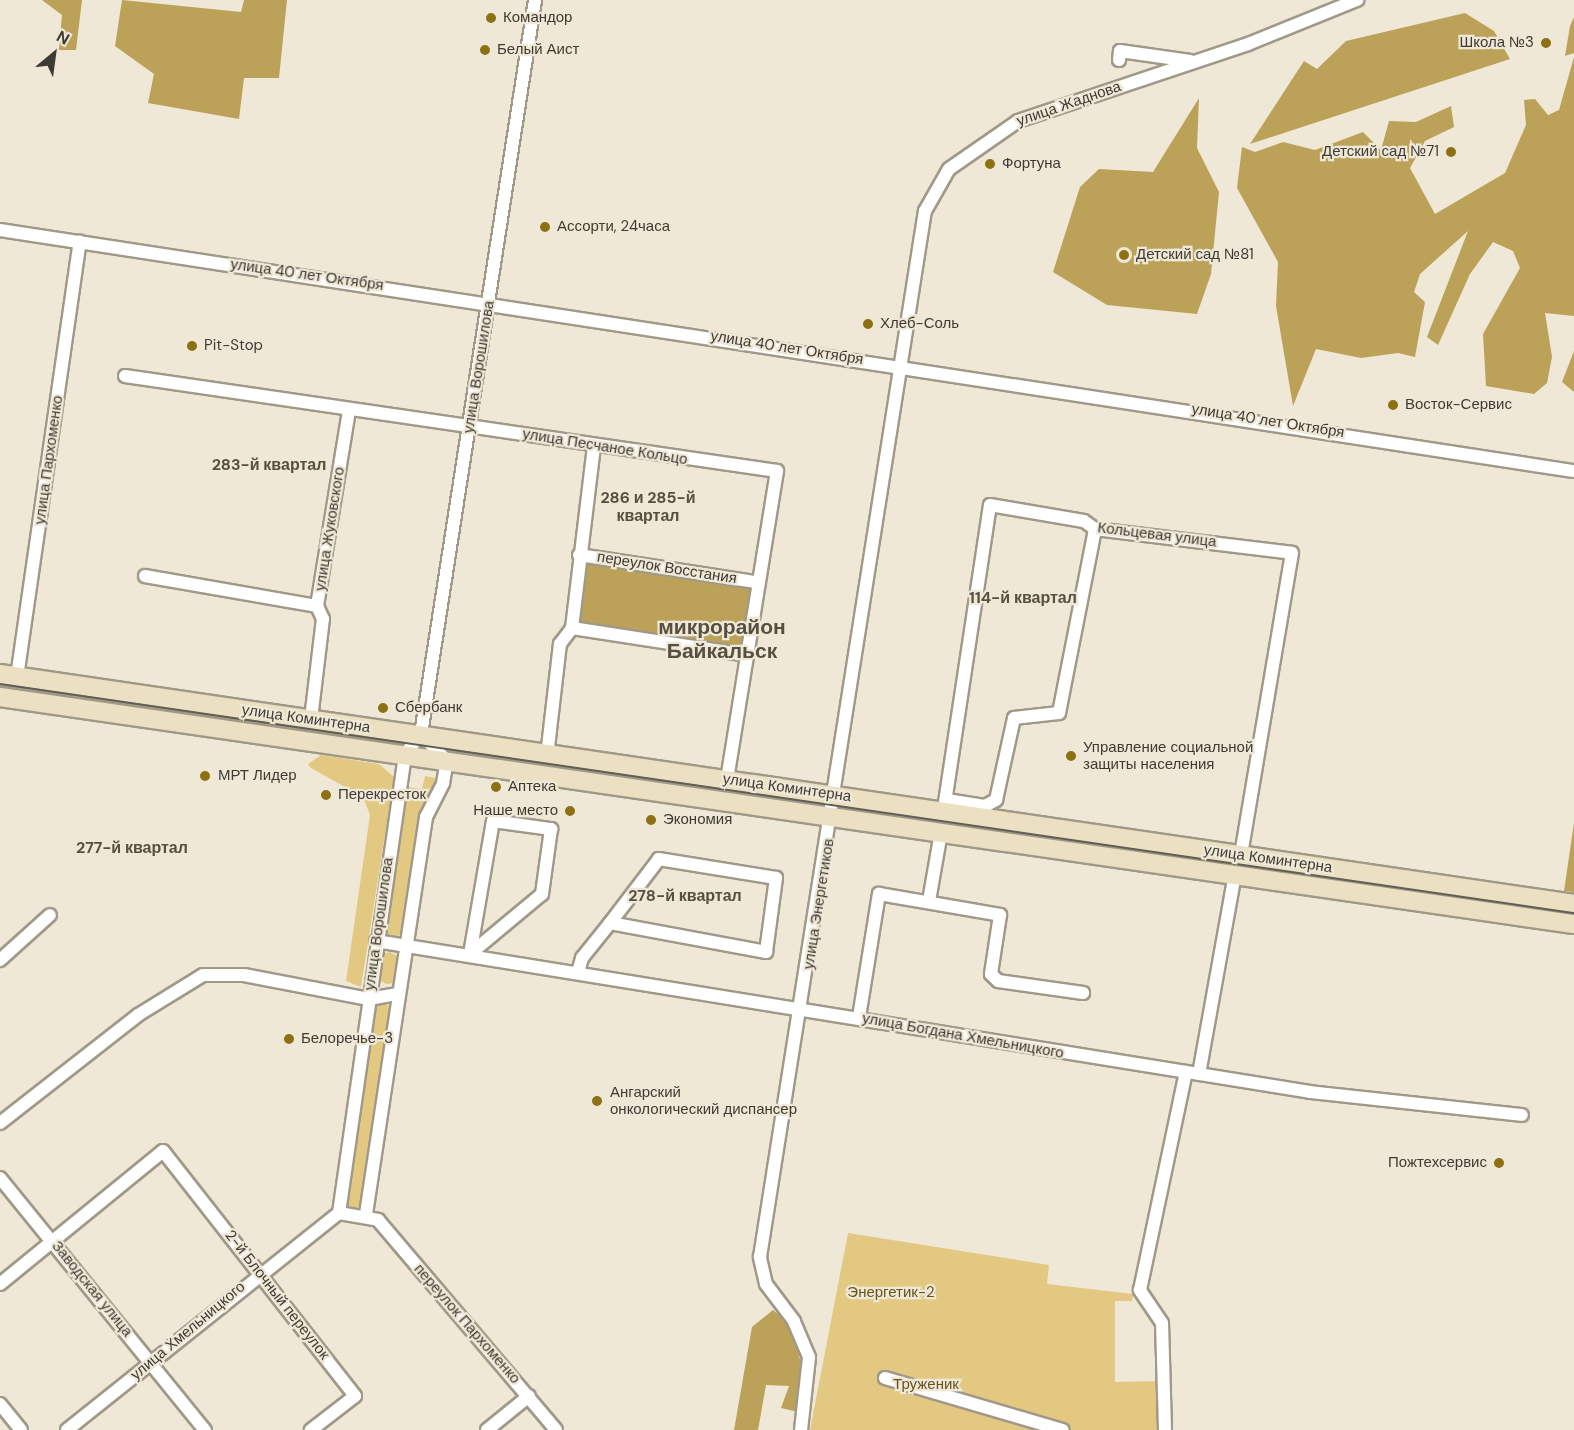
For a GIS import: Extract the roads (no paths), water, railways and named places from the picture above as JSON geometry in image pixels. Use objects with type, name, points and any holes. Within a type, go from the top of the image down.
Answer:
[{"type":"street","name":"улица Ворошилова","points":[[421,734],[536,0]]},
{"type":"street","name":"улица Жаднова","points":[[900,365],[925,211],[949,169],[1017,120],[1323,18],[1356,0]]},
{"type":"street","points":[[1119,60],[1120,51],[1192,62]]},
{"type":"street","name":"улица 40 лет Октября","points":[[0,230],[489,302],[1574,471]]},
{"type":"street","name":"улица Пархоменко","points":[[9,676],[80,242]]},
{"type":"street","name":"улица Энергетиков","points":[[801,1430],[809,1357],[794,1321],[766,1284],[760,1257],[803,1009],[900,365]]},
{"type":"street","name":"улица Песчаное Кольцо","points":[[124,376],[349,410],[469,425],[594,447],[777,471],[756,582],[727,780]]},
{"type":"street","name":"улица Жуковского","points":[[311,719],[323,619],[317,606],[349,410]]},
{"type":"street","points":[[547,756],[560,644],[572,628],[579,555],[594,447]]},
{"type":"street","name":"Кольцевая улица","points":[[945,805],[990,505],[1084,521],[1095,529],[1292,553],[1241,855]]},
{"type":"street","points":[[945,805],[986,806],[996,800],[1014,718],[1059,713],[1095,529]]},
{"type":"street","name":"переулок Восстания","points":[[579,555],[756,582]]},
{"type":"street","points":[[145,576],[317,606]]},
{"type":"street","points":[[572,628],[746,655]]},
{"type":"street","name":"улица Коминтерна","points":[[9,676],[152,698],[421,734],[547,756],[836,794],[945,805],[1241,855],[1574,904]]},
{"type":"street","name":"улица Коминтерна","points":[[0,698],[833,815],[1574,924]]},
{"type":"street","points":[[148,719],[152,698]]},
{"type":"street","points":[[405,754],[421,734],[447,761]]},
{"type":"street","name":"улица Ворошилова","points":[[0,1123],[138,1015],[203,975],[244,975],[369,999],[405,754]]},
{"type":"street","name":"улица Ворошилова","points":[[372,1217],[398,994],[426,817],[443,783],[447,761]]},
{"type":"street","points":[[493,821],[551,829],[542,894],[470,954],[493,821]]},
{"type":"street","points":[[929,901],[941,832]]},
{"type":"street","points":[[578,972],[582,958],[658,859],[776,878],[766,952],[610,922]]},
{"type":"street","points":[[1165,1430],[1162,1323],[1140,1290],[1193,1073],[1235,873]]},
{"type":"street","points":[[859,1017],[879,894],[1000,915],[991,974],[998,981],[1083,993]]},
{"type":"street","points":[[0,960],[50,915]]},
{"type":"street","name":"улица Богдана Хмельницкого","points":[[376,942],[470,954],[1193,1073],[1522,1115]]},
{"type":"street","points":[[372,1217],[339,1213],[369,999],[398,994]]},
{"type":"street","name":"2-й Блочный переулок","points":[[52,1241],[163,1151],[261,1271],[355,1396],[311,1430]]},
{"type":"street","name":"Заводская улица","points":[[0,1178],[205,1430]]},
{"type":"street","name":"улица Хмельницкого","points":[[67,1430],[261,1271],[339,1213]]},
{"type":"street","name":"переулок Пархоменко","points":[[372,1217],[556,1430]]},
{"type":"street","points":[[0,1284],[52,1241]]},
{"type":"street","points":[[885,1378],[1063,1430]]},
{"type":"street","points":[[487,1430],[529,1396]]},
{"type":"street","points":[[0,1404],[21,1430]]},
{"type":"tram line","points":[[0,684],[1574,913]]},
{"type":"place","name":"Командор","points":[[491,18]]},
{"type":"place","name":"Школа №3","points":[[1546,43]]},
{"type":"place","name":"Белый Аист","points":[[485,50]]},
{"type":"place","name":"Детский сад №71","points":[[1451,152]]},
{"type":"place","name":"Фортуна","points":[[990,164]]},
{"type":"place","name":"Ассорти, 24часа","points":[[545,227]]},
{"type":"place","name":"Детский сад №81","points":[[1124,255]]},
{"type":"place","name":"Хлеб-Соль","points":[[868,324]]},
{"type":"place","name":"Pit-Stop","points":[[192,346]]},
{"type":"place","name":"Восток-Сервис","points":[[1393,405]]},
{"type":"place","name":"Сбербанк","points":[[383,708]]},
{"type":"place","name":"Управление социальной защиты населения","points":[[1071,756]]},
{"type":"place","name":"МРТ Лидер","points":[[205,776]]},
{"type":"place","name":"Аптека","points":[[496,787]]},
{"type":"place","name":"Перекресток","points":[[326,795]]},
{"type":"place","name":"Наше место","points":[[570,811]]},
{"type":"place","name":"Экономия","points":[[651,820]]},
{"type":"place","name":"Белоречье-3","points":[[289,1039]]},
{"type":"place","name":"Ангарский онкологический диспансер","points":[[597,1101]]},
{"type":"place","name":"Пожтехсервис","points":[[1499,1163]]},
{"type":"district","name":"283-й квартал","points":[[269,465]]},
{"type":"district","name":"286 и 285-й квартал","points":[[648,507]]},
{"type":"district","name":"114-й квартал","points":[[1023,598]]},
{"type":"district","name":"микрорайон Байкальск","points":[[722,639]]},
{"type":"district","name":"277-й квартал","points":[[132,848]]},
{"type":"district","name":"278-й квартал","points":[[685,896]]},
{"type":"park label","name":"Энергетик-2","points":[[891,1293]]},
{"type":"park label","name":"Труженик","points":[[926,1385]]}]
